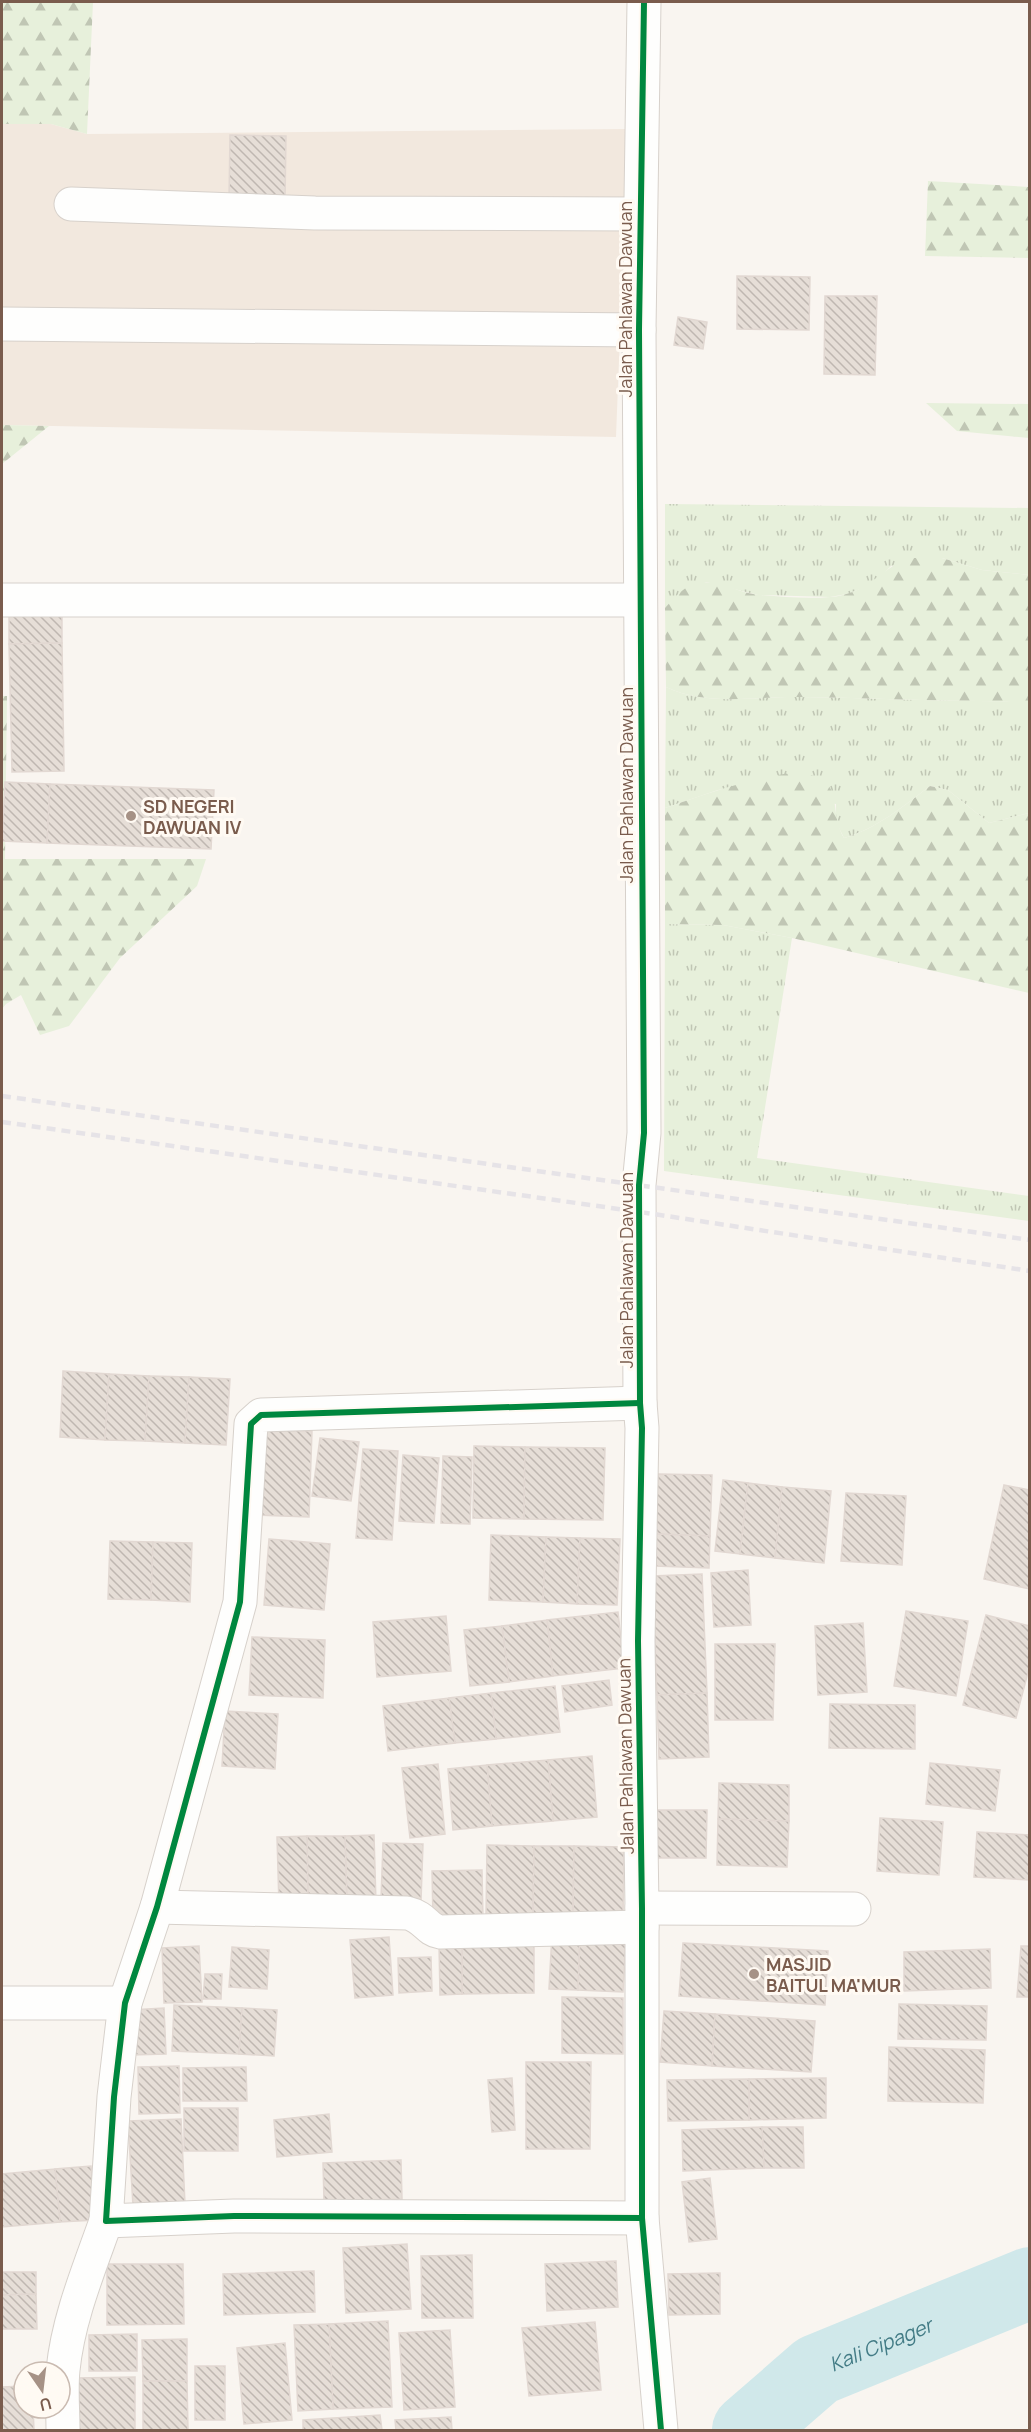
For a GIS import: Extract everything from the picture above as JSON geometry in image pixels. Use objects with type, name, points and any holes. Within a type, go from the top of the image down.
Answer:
[{"type":"street","name":"Jalan Pahlawan Dawuan","points":[[644,2],[639,214],[644,1133],[639,1185],[642,1428],[638,1641],[642,1918],[642,2218],[661,2430]]},
{"type":"street","points":[[71,204],[315,213],[639,214]]},
{"type":"street","points":[[2,324],[639,330]]},
{"type":"street","points":[[2,600],[640,600]]},
{"type":"street","points":[[63,2430],[63,2370],[70,2330],[78,2299],[106,2221],[114,2097],[125,2003],[157,1907],[240,1602],[251,1424],[261,1415],[640,1403]]},
{"type":"street","points":[[157,1907],[407,1913],[417,1915],[434,1931],[440,1932],[642,1918],[854,1909]]},
{"type":"street","points":[[2,2003],[125,2003]]},
{"type":"street","points":[[106,2221],[234,2216],[642,2218]]},
{"type":"shaded area","points":[[2,124],[51,124],[87,134],[628,129],[616,437],[2,425]]},
{"type":"green space","points":[[2,2],[93,2],[87,134],[51,124],[2,124]]},
{"type":"green space","points":[[928,181],[1029,187],[1029,258],[925,256]]},
{"type":"green space","points":[[926,403],[1029,404],[1029,438],[957,431]]},
{"type":"green space","points":[[2,425],[49,426],[2,464]]},
{"type":"green space","points":[[665,504],[1029,508],[1029,575],[982,570],[942,558],[891,566],[879,578],[847,594],[830,597],[758,595],[706,582],[676,597],[665,608]]},
{"type":"green space","points":[[906,558],[942,558],[982,570],[1029,575],[1029,701],[801,697],[715,699],[698,697],[666,687],[665,608],[689,586],[706,582],[752,594],[804,598],[830,597],[862,587]]},
{"type":"green space","points":[[666,687],[698,697],[715,699],[801,697],[1029,701],[1029,813],[989,823],[948,790],[930,786],[878,823],[844,838],[836,822],[836,804],[734,787],[665,808]]},
{"type":"green space","points":[[2,696],[7,696],[5,859],[206,859],[197,886],[120,958],[69,1026],[40,1035],[21,995],[2,1009]]},
{"type":"green space","points":[[799,772],[815,776],[825,782],[830,789],[834,796],[836,815],[844,838],[878,823],[930,786],[948,790],[989,823],[1029,813],[1029,993],[792,938],[723,925],[665,924],[665,808],[749,781]]},
{"type":"green space","points":[[665,924],[723,925],[792,938],[757,1158],[1029,1196],[1029,1221],[664,1171]]},
{"type":"building","points":[[230,135],[286,136],[285,201],[229,200]]},
{"type":"building","points":[[737,276],[810,277],[809,330],[737,329]]},
{"type":"building","points":[[825,296],[877,296],[875,375],[824,374]]},
{"type":"building","points":[[678,317],[707,322],[703,349],[674,345]]},
{"type":"building","points":[[62,611],[62,643],[9,644],[9,612]]},
{"type":"building","points":[[62,643],[64,771],[12,772],[9,644]]},
{"type":"building","points":[[5,782],[50,784],[47,843],[2,841]]},
{"type":"building","name":"SD NEGERI DAWUAN IV","points":[[50,784],[214,790],[211,849],[47,843]]},
{"type":"building","points":[[63,1371],[109,1374],[105,1440],[60,1437]]},
{"type":"building","points":[[109,1374],[149,1376],[145,1441],[105,1440]]},
{"type":"building","points":[[149,1376],[189,1377],[185,1443],[145,1441]]},
{"type":"building","points":[[189,1377],[230,1379],[226,1445],[185,1443]]},
{"type":"building","points":[[258,1430],[312,1431],[309,1517],[255,1515]]},
{"type":"building","points":[[320,1438],[359,1442],[351,1501],[312,1496]]},
{"type":"building","points":[[474,1446],[525,1447],[524,1519],[473,1518]]},
{"type":"building","points":[[525,1447],[605,1448],[603,1520],[524,1519]]},
{"type":"building","points":[[363,1449],[398,1451],[392,1540],[356,1538]]},
{"type":"building","points":[[403,1455],[439,1458],[434,1523],[399,1521]]},
{"type":"building","points":[[443,1456],[472,1457],[470,1524],[441,1523]]},
{"type":"building","points":[[658,1474],[712,1475],[710,1536],[656,1534]]},
{"type":"building","points":[[723,1480],[748,1483],[740,1554],[715,1551]]},
{"type":"building","points":[[748,1483],[782,1487],[775,1558],[740,1554]]},
{"type":"building","points":[[1004,1485],[1030,1490],[1030,1589],[984,1579]]},
{"type":"building","points":[[782,1487],[831,1491],[824,1563],[775,1558]]},
{"type":"building","points":[[846,1493],[906,1496],[902,1565],[841,1561]]},
{"type":"building","points":[[656,1534],[710,1536],[709,1568],[655,1566]]},
{"type":"building","points":[[491,1535],[546,1537],[543,1602],[489,1600]]},
{"type":"building","points":[[546,1537],[580,1538],[577,1604],[543,1602]]},
{"type":"building","points":[[580,1538],[620,1539],[617,1605],[577,1604]]},
{"type":"building","points":[[269,1539],[330,1544],[324,1610],[264,1605]]},
{"type":"building","points":[[110,1541],[153,1542],[151,1600],[108,1599]]},
{"type":"building","points":[[153,1542],[192,1543],[190,1602],[151,1600]]},
{"type":"building","points":[[748,1570],[751,1625],[714,1627],[711,1573]]},
{"type":"building","points":[[702,1574],[707,1693],[657,1695],[652,1576]]},
{"type":"building","points":[[906,1611],[968,1621],[956,1696],[894,1686]]},
{"type":"building","points":[[618,1612],[624,1668],[553,1676],[547,1620]]},
{"type":"building","points":[[986,1615],[1030,1626],[1030,1665],[1016,1718],[963,1705]]},
{"type":"building","points":[[446,1616],[451,1671],[377,1677],[373,1622]]},
{"type":"building","points":[[547,1620],[553,1676],[509,1682],[502,1626]]},
{"type":"building","points":[[863,1623],[867,1692],[818,1695],[815,1626]]},
{"type":"building","points":[[502,1626],[509,1682],[470,1686],[464,1630]]},
{"type":"building","points":[[252,1637],[325,1640],[323,1698],[249,1695]]},
{"type":"building","points":[[715,1644],[775,1644],[773,1720],[715,1720]]},
{"type":"building","points":[[609,1680],[612,1705],[565,1712],[562,1686]]},
{"type":"building","points":[[555,1686],[560,1732],[496,1739],[491,1693]]},
{"type":"building","points":[[491,1693],[496,1739],[455,1743],[449,1698]]},
{"type":"building","points":[[707,1693],[709,1757],[659,1759],[657,1695]]},
{"type":"building","points":[[449,1698],[455,1743],[388,1751],[383,1706]]},
{"type":"building","points":[[830,1704],[915,1705],[915,1749],[829,1748]]},
{"type":"building","points":[[225,1711],[278,1714],[275,1769],[222,1766]]},
{"type":"building","points":[[592,1756],[597,1817],[553,1821],[548,1760]]},
{"type":"building","points":[[548,1760],[553,1821],[492,1826],[487,1765]]},
{"type":"building","points":[[930,1763],[1000,1770],[995,1811],[926,1804]]},
{"type":"building","points":[[438,1764],[445,1834],[410,1838],[402,1768]]},
{"type":"building","points":[[487,1765],[492,1826],[453,1830],[448,1769]]},
{"type":"building","points":[[719,1783],[789,1785],[789,1821],[718,1819]]},
{"type":"building","points":[[654,1810],[707,1810],[706,1858],[654,1858]]},
{"type":"building","points":[[880,1818],[943,1822],[939,1875],[877,1871]]},
{"type":"building","points":[[718,1819],[789,1821],[787,1867],[717,1865]]},
{"type":"building","points":[[977,1832],[1030,1835],[1030,1880],[974,1877]]},
{"type":"building","points":[[374,1835],[376,1903],[347,1904],[345,1836]]},
{"type":"building","points":[[307,1836],[345,1836],[347,1904],[308,1905]]},
{"type":"building","points":[[307,1836],[308,1905],[279,1905],[277,1837]]},
{"type":"building","points":[[383,1843],[423,1844],[421,1901],[381,1899]]},
{"type":"building","points":[[487,1845],[534,1846],[533,1917],[486,1917]]},
{"type":"building","points":[[534,1846],[574,1846],[573,1917],[533,1917]]},
{"type":"building","points":[[574,1846],[624,1847],[623,1918],[573,1917]]},
{"type":"building","points":[[482,1870],[483,1920],[433,1920],[432,1871]]},
{"type":"building","points":[[552,1934],[580,1935],[578,1990],[549,1989]]},
{"type":"building","points":[[580,1935],[626,1936],[623,1992],[578,1990]]},
{"type":"building","points":[[389,1937],[393,1995],[355,1998],[350,1940]]},
{"type":"building","points":[[534,1942],[534,1993],[462,1994],[462,1943]]},
{"type":"building","points":[[462,1943],[462,1994],[440,1995],[439,1944]]},
{"type":"building","name":"MASJID BAITUL MA'MUR","points":[[683,1943],[828,1951],[825,2005],[679,1996]]},
{"type":"building","points":[[199,1946],[202,2002],[164,2003],[162,1948]]},
{"type":"building","points":[[1021,1946],[1030,1946],[1030,1997],[1017,1997]]},
{"type":"building","points":[[232,1947],[269,1950],[267,1989],[229,1987]]},
{"type":"building","points":[[990,1949],[991,1988],[904,1991],[904,1952]]},
{"type":"building","points":[[431,1957],[432,1991],[399,1993],[398,1958]]},
{"type":"building","points":[[205,1974],[222,1974],[221,1999],[203,1999]]},
{"type":"building","points":[[562,1997],[623,1998],[623,2054],[562,2053]]},
{"type":"building","points":[[899,2004],[987,2006],[986,2040],[898,2039]]},
{"type":"building","points":[[174,2005],[242,2008],[239,2054],[172,2051]]},
{"type":"building","points":[[164,2008],[166,2054],[131,2055],[130,2010]]},
{"type":"building","points":[[242,2008],[277,2010],[274,2056],[239,2054]]},
{"type":"building","points":[[664,2011],[715,2014],[712,2066],[660,2062]]},
{"type":"building","points":[[715,2014],[815,2021],[811,2072],[712,2066]]},
{"type":"building","points":[[889,2047],[985,2050],[983,2103],[888,2101]]},
{"type":"building","points":[[526,2062],[591,2062],[590,2149],[526,2149]]},
{"type":"building","points":[[179,2066],[180,2113],[139,2114],[138,2067]]},
{"type":"building","points":[[246,2067],[247,2101],[183,2101],[183,2068]]},
{"type":"building","points":[[512,2078],[515,2130],[492,2132],[488,2080]]},
{"type":"building","points":[[826,2078],[826,2118],[749,2120],[749,2079]]},
{"type":"building","points":[[749,2079],[749,2120],[668,2121],[667,2080]]},
{"type":"building","points":[[184,2108],[238,2108],[238,2151],[184,2151]]},
{"type":"building","points":[[329,2114],[332,2152],[277,2157],[274,2120]]},
{"type":"building","points":[[181,2119],[185,2204],[133,2206],[128,2121]]},
{"type":"building","points":[[762,2127],[803,2127],[804,2168],[764,2168]]},
{"type":"building","points":[[762,2127],[764,2168],[683,2171],[682,2130]]},
{"type":"building","points":[[401,2160],[402,2199],[324,2201],[323,2163]]},
{"type":"building","points":[[91,2166],[96,2220],[60,2222],[55,2169]]},
{"type":"building","points":[[55,2169],[60,2222],[2,2227],[2,2174]]},
{"type":"building","points":[[710,2178],[717,2239],[689,2242],[682,2182]]},
{"type":"building","points":[[407,2244],[411,2309],[346,2313],[343,2248]]},
{"type":"building","points":[[472,2255],[473,2318],[422,2318],[421,2256]]},
{"type":"building","points":[[616,2261],[618,2307],[547,2311],[545,2264]]},
{"type":"building","points":[[107,2264],[183,2264],[184,2324],[107,2325]]},
{"type":"building","points":[[314,2271],[315,2312],[224,2315],[223,2274]]},
{"type":"building","points":[[2,2272],[36,2272],[36,2294],[2,2295]]},
{"type":"building","points":[[720,2273],[720,2314],[669,2315],[668,2274]]},
{"type":"building","points":[[36,2294],[37,2329],[2,2329],[2,2295]]},
{"type":"building","points":[[388,2321],[392,2407],[333,2409],[329,2324]]},
{"type":"building","points":[[595,2322],[601,2390],[529,2396],[522,2328]]},
{"type":"building","points":[[329,2324],[333,2409],[298,2411],[294,2325]]},
{"type":"building","points":[[450,2330],[455,2407],[404,2410],[399,2333]]},
{"type":"building","points":[[137,2334],[137,2371],[89,2371],[89,2335]]},
{"type":"building","points":[[187,2339],[187,2381],[143,2381],[142,2340]]},
{"type":"building","points":[[285,2343],[292,2420],[244,2424],[237,2348]]},
{"type":"building","points":[[195,2366],[225,2366],[225,2420],[195,2420]]},
{"type":"building","points":[[135,2377],[135,2430],[76,2430],[76,2378]]},
{"type":"building","points":[[143,2381],[187,2381],[188,2430],[143,2430]]},
{"type":"building","points":[[2,2387],[12,2387],[12,2420],[34,2420],[34,2430],[2,2430]]},
{"type":"building","points":[[380,2415],[382,2430],[303,2430],[303,2420]]},
{"type":"building","points":[[451,2417],[452,2430],[396,2430],[395,2420]]},
{"type":"waterway","name":"Kali Cipager","points":[[748,2430],[817,2370],[1030,2283]]},
{"type":"railway","points":[[2,1096],[1030,1240]]},
{"type":"railway","points":[[2,1122],[640,1212],[1030,1271]]},
{"type":"cycle path","points":[[644,2],[639,330],[644,1133],[639,1185],[642,1428],[638,1641],[642,1908],[642,2218],[661,2430]]},
{"type":"cycle path","points":[[640,1403],[261,1415],[251,1424],[240,1602],[157,1907],[125,2003],[114,2097],[106,2221],[234,2216],[642,2218]]},
{"type":"place","name":"SD NEGERI DAWUAN IV","points":[[131,816]]},
{"type":"place","name":"MASJID BAITUL MA'MUR","points":[[754,1974]]}]
